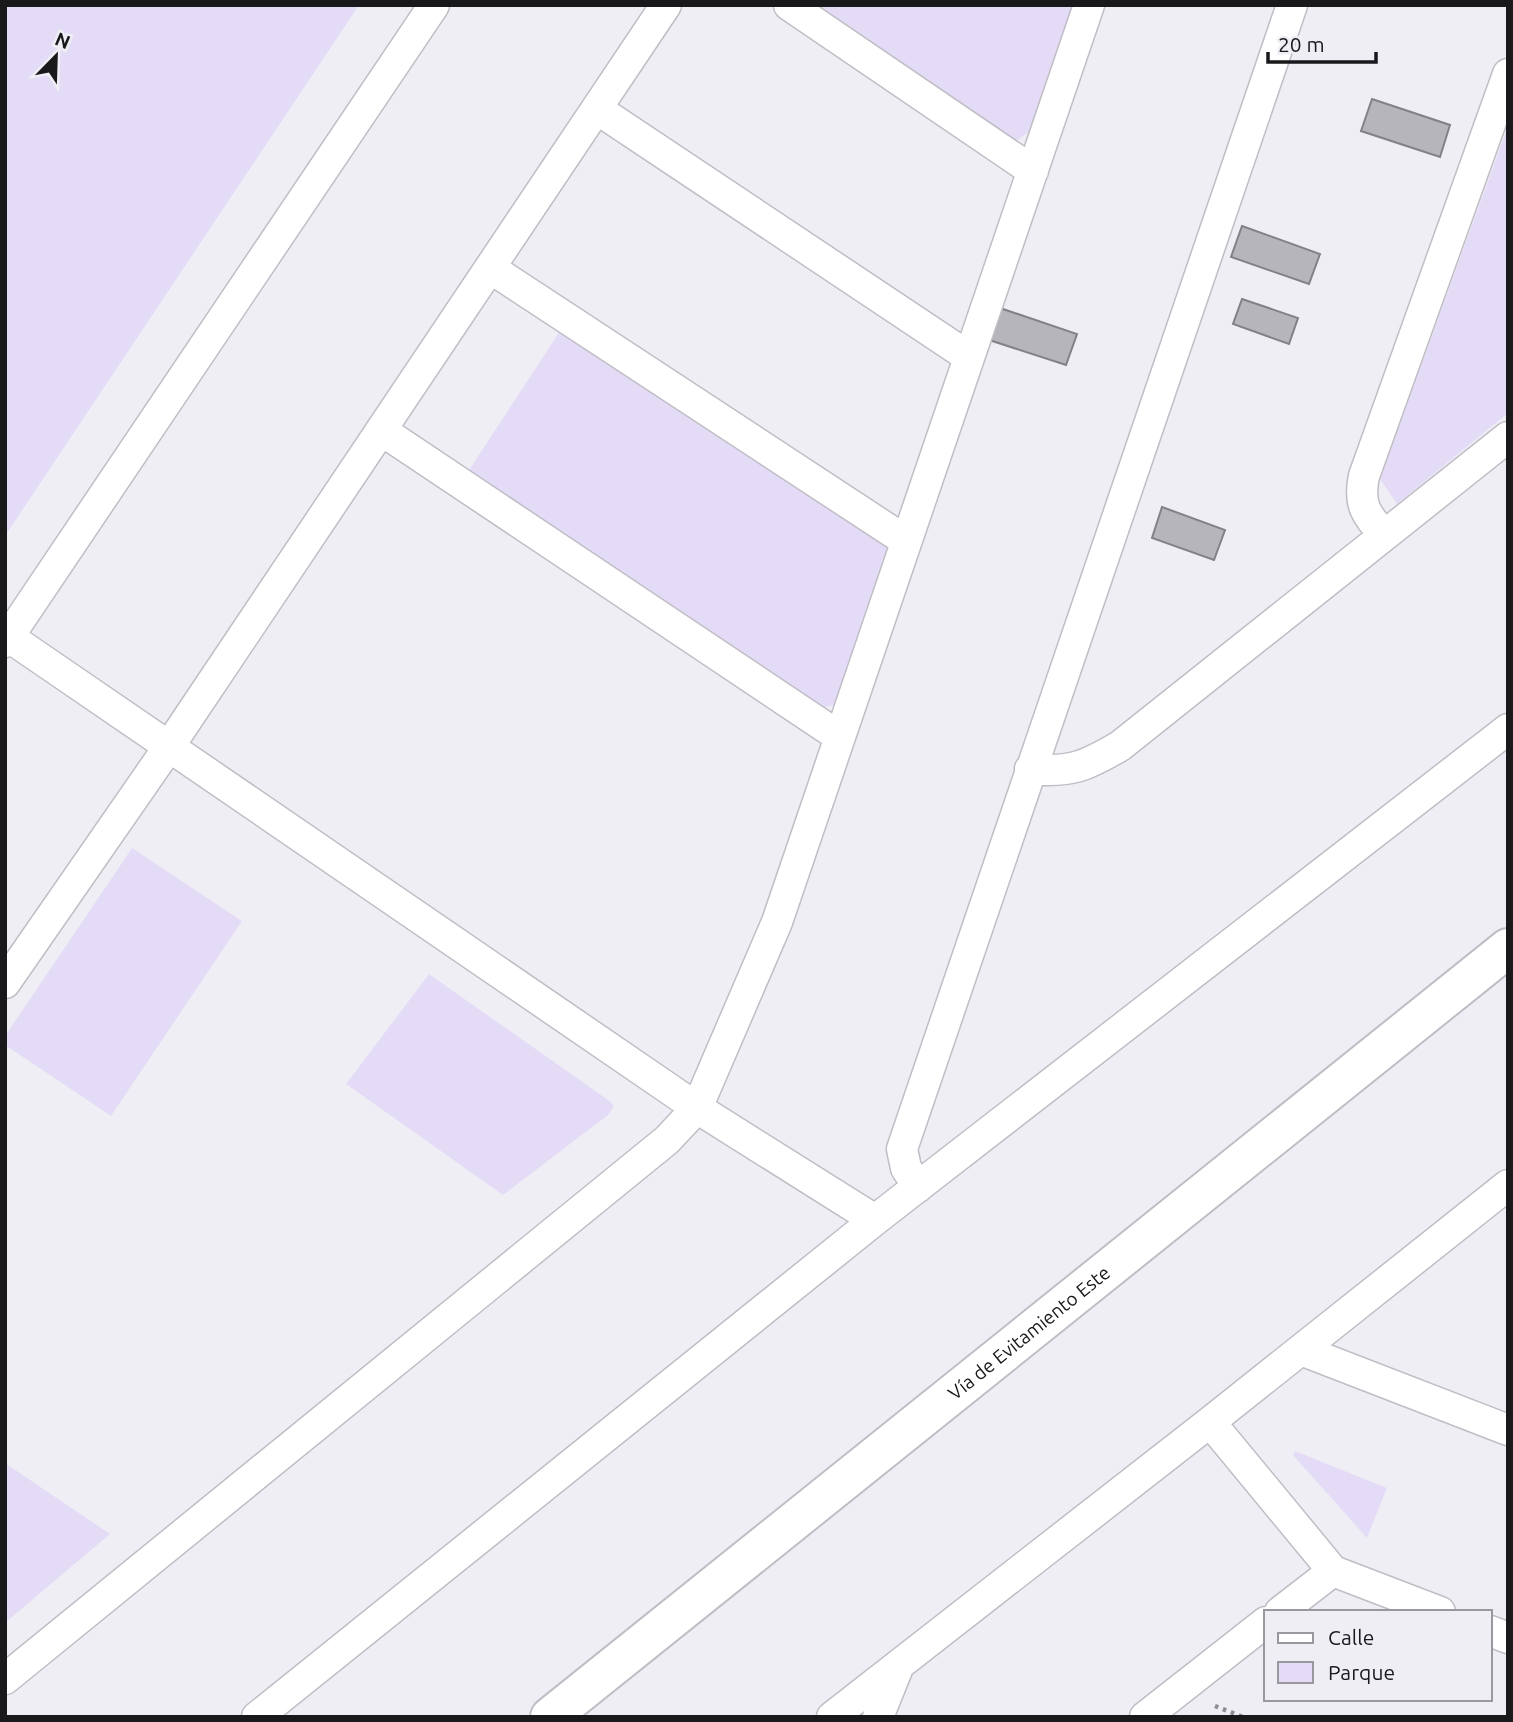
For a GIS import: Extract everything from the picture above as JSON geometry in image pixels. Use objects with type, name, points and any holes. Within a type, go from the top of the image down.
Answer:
[{"type":"highway","name":"Vía de Evitamiento Este","points":[[561,1711],[1508,948]]},
{"type":"street","points":[[434,5],[7,640],[697,1108],[875,1220]]},
{"type":"street","points":[[5,982],[168,748],[666,5]]},
{"type":"street","points":[[789,5],[1032,171]]},
{"type":"street","points":[[5,1679],[667,1140],[697,1108],[777,922],[1089,5]]},
{"type":"street","points":[[918,1187],[906,1168],[902,1149],[1292,5]]},
{"type":"street","points":[[1385,535],[1365,510],[1362,488],[1364,476],[1508,74]]},
{"type":"street","points":[[597,109],[969,357]]},
{"type":"street","points":[[490,268],[906,541]]},
{"type":"street","points":[[381,430],[840,737]]},
{"type":"street","points":[[1030,769],[1074,769],[1120,746],[1508,437]]},
{"type":"street","points":[[257,1717],[875,1220],[1508,729]]},
{"type":"street","points":[[832,1717],[1508,1185]]},
{"type":"street","points":[[1301,1350],[1508,1430]]},
{"type":"street","points":[[1210,1422],[1333,1571],[1435,1610]]},
{"type":"street","points":[[1283,1610],[1333,1571]]},
{"type":"street","points":[[1145,1717],[1264,1624]]},
{"type":"street","points":[[878,1717],[899,1664]]},
{"type":"green space","points":[[5,5],[359,5],[5,536]]},
{"type":"green space","points":[[813,5],[1075,5],[1033,129],[1015,142]]},
{"type":"green space","points":[[1508,126],[1508,413],[1397,504],[1380,479]]},
{"type":"green space","points":[[562,328],[889,546],[834,705],[816,709],[469,470]]},
{"type":"green space","points":[[132,848],[242,921],[111,1116],[5,1045],[5,1036]]},
{"type":"green space","points":[[429,974],[611,1102],[614,1107],[608,1115],[503,1195],[346,1084]]},
{"type":"green space","points":[[1295,1451],[1387,1488],[1367,1538],[1293,1455]]},
{"type":"green space","points":[[5,1463],[110,1534],[6,1622],[5,1621]]},
{"type":"building","points":[[1372,99],[1450,125],[1440,157],[1361,131]]},
{"type":"building","points":[[1242,226],[1320,254],[1309,284],[1231,257]]},
{"type":"building","points":[[1242,299],[1298,318],[1289,344],[1233,324]]},
{"type":"building","points":[[994,306],[1077,334],[1066,365],[983,338]]},
{"type":"building","points":[[1162,507],[1225,530],[1214,560],[1152,538]]}]
